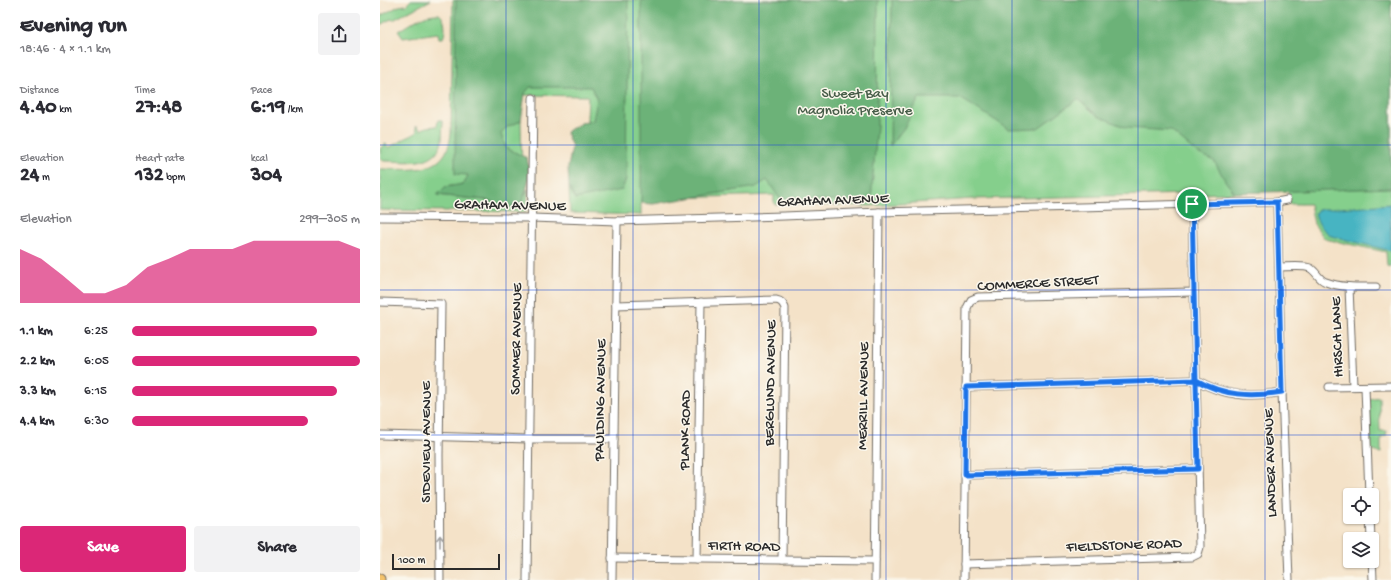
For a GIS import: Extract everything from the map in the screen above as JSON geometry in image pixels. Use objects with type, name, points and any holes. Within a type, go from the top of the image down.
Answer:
[{"type":"street","name":"SOMMER AVENUE","points":[[527,580],[533,98]]},
{"type":"street","name":"GRAHAM AVENUE","points":[[380,217],[532,218],[617,221],[879,212],[1277,202],[1287,200]]},
{"type":"street","name":"LANDER AVENUE","points":[[1277,202],[1289,580]]},
{"type":"street","name":"FIELDSTONE ROAD","points":[[964,564],[1195,556],[1198,554],[1200,547],[1192,204]]},
{"type":"street","name":"MERRILL AVENUE","points":[[875,580],[879,212]]},
{"type":"street","name":"PAULDING AVENUE","points":[[612,580],[617,221]]},
{"type":"street","name":"HIRSCH LANE","points":[[1279,267],[1311,268],[1323,281],[1349,287],[1376,287]]},
{"type":"street","name":"HIRSCH LANE","points":[[1349,287],[1353,386]]},
{"type":"street","name":"COMMERCE STREET","points":[[964,580],[967,308],[971,300],[978,297],[1194,292]]},
{"type":"street","name":"BERGLUND AVENUE","points":[[616,305],[776,300],[783,304],[785,308],[782,560]]},
{"type":"street","name":"SIDEVIEW AVENUE","points":[[380,302],[442,304],[440,580]]},
{"type":"street","name":"PLANK ROAD","points":[[697,559],[701,302]]},
{"type":"street","points":[[966,387],[1196,380],[1212,388],[1231,394],[1253,395],[1282,392]]},
{"type":"street","points":[[1329,387],[1391,386]]},
{"type":"street","points":[[1365,387],[1369,488]]},
{"type":"street","points":[[380,435],[529,439],[614,439]]},
{"type":"street","points":[[965,475],[1198,469]]},
{"type":"street","name":"FIRTH ROAD","points":[[612,558],[875,561]]},
{"type":"street","points":[[1373,568],[1373,580]]},
{"type":"green space","points":[[411,0],[431,0],[393,20],[391,19],[380,25],[380,16],[399,6],[406,5]]},
{"type":"green space","name":"Sweet Bay Magnolia Preserve","points":[[453,0],[1391,0],[1391,267],[1387,266],[1386,252],[1325,239],[1314,224],[1310,204],[1289,204],[1288,191],[1227,183],[1235,193],[973,199],[869,206],[774,204],[774,195],[641,199],[641,215],[570,213],[569,186],[575,199],[585,166],[588,96],[522,95],[522,177],[445,187],[437,195],[485,200],[510,207],[521,203],[528,189],[527,209],[525,212],[380,210],[380,169],[415,169],[426,167],[435,164],[443,157],[448,148],[451,134]]},
{"type":"green space","points":[[456,0],[628,0],[626,179],[622,190],[575,199],[569,186],[568,167],[572,147],[566,132],[581,123],[593,121],[597,100],[591,87],[530,87],[525,93],[521,121],[507,127],[501,134],[506,148],[527,158],[529,170],[528,181],[521,203],[509,207],[485,200],[437,195],[445,187],[464,184],[468,175],[455,174]]},
{"type":"green space","points":[[641,0],[878,0],[877,126],[871,201],[780,199],[767,180],[756,187],[653,204],[641,203]]},
{"type":"green space","points":[[892,0],[1391,0],[1391,188],[1235,193],[1226,182],[1214,161],[1197,153],[1171,131],[1127,128],[1098,116],[1078,99],[1038,128],[1009,129],[960,98],[919,98],[904,128],[890,146]]},
{"type":"green space","points":[[439,14],[445,25],[443,38],[439,38],[438,33],[403,38],[398,31],[423,17]]},
{"type":"green space","points":[[438,120],[441,120],[443,123],[442,143],[437,152],[431,157],[424,160],[408,162],[384,161],[381,159],[380,149],[384,144],[386,144],[388,148],[417,132],[416,126],[418,126],[420,130],[427,127],[437,126]]},
{"type":"green space","points":[[1379,397],[1380,431],[1387,431],[1386,436],[1381,437],[1381,453],[1373,451],[1371,447],[1369,399]]},
{"type":"water","points":[[1391,204],[1391,251],[1331,236],[1321,227],[1315,213],[1318,210],[1326,209]]},
{"type":"route","points":[[1192,204],[1196,380],[1198,469],[965,475],[966,387],[1196,380],[1206,386],[1238,395],[1282,392],[1277,202],[1192,204]]}]
